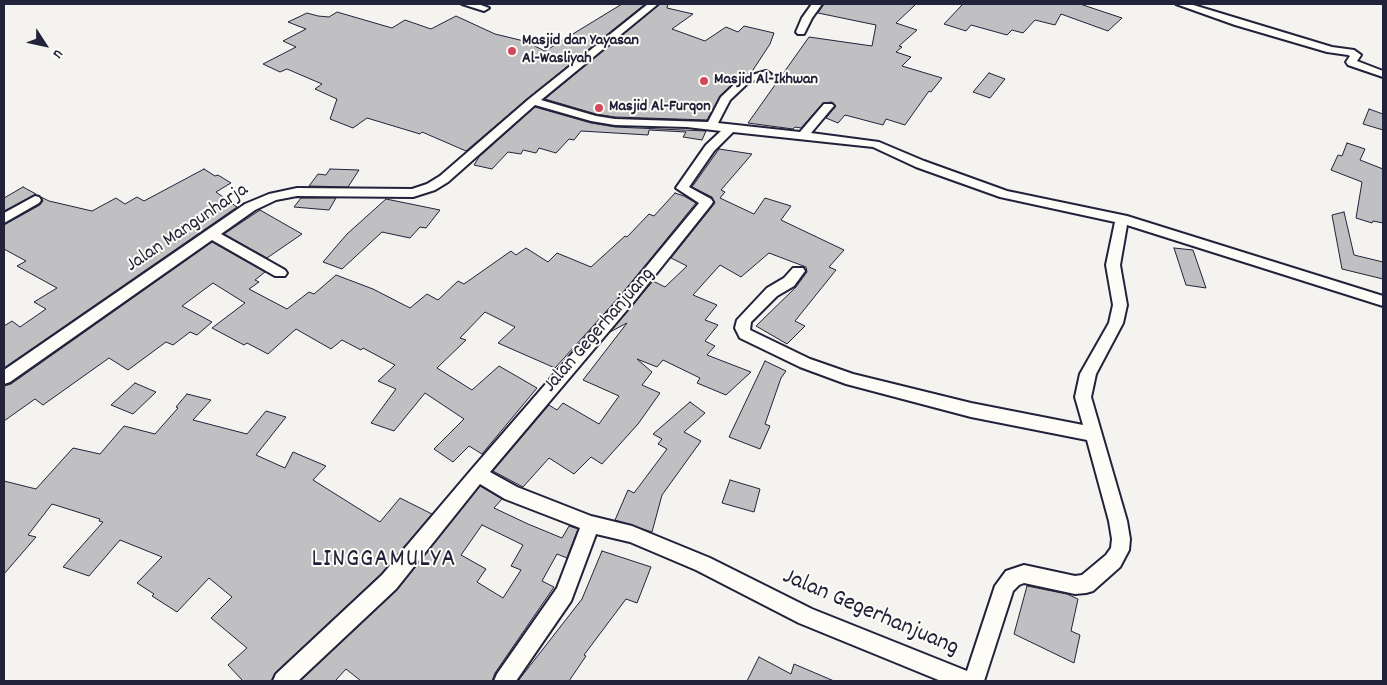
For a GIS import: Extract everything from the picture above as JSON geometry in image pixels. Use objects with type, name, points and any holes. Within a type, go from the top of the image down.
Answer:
[{"type":"street","points":[[467,4],[484,8]]},
{"type":"street","name":"Jalan Mangunharja","points":[[4,378],[250,207],[273,197],[297,192],[413,193],[431,188],[444,179],[533,101],[653,4]]},
{"type":"street","points":[[801,32],[806,18],[817,4]]},
{"type":"street","points":[[1181,4],[1331,50],[1353,53],[1356,56],[1351,62],[1352,64],[1383,74]]},
{"type":"street","points":[[711,126],[725,99],[745,80],[766,74]]},
{"type":"street","points":[[533,101],[595,119],[711,126],[875,144],[920,164],[1004,194],[1122,219],[1383,301]]},
{"type":"street","points":[[803,136],[828,106]]},
{"type":"street","name":"Jalan Gegerhanjuang","points":[[283,681],[389,582],[478,474],[627,300],[707,202],[682,188],[710,148],[730,128]]},
{"type":"street","points":[[4,219],[36,200]]},
{"type":"street","name":"Jalan Gegerhanjuang","points":[[974,681],[1005,586],[1013,577],[1024,574],[1075,585],[1086,584],[1113,561],[1120,550],[1121,539],[1118,521],[1083,397],[1083,390],[1088,374],[1116,323],[1120,305],[1113,265],[1122,219]]},
{"type":"street","points":[[210,234],[280,273]]},
{"type":"street","points":[[798,271],[789,282],[772,292],[744,320],[742,328],[746,334],[806,363],[852,380],[971,410],[1093,434]]},
{"type":"street","name":"Jalan Gegerhanjuang","points":[[478,474],[511,493],[591,524],[641,538],[703,564],[806,616],[965,681]]},
{"type":"street","points":[[504,681],[564,594],[591,524]]},
{"type":"building","points":[[622,4],[645,4],[528,98],[466,151],[422,132],[420,134],[367,118],[353,128],[330,119],[337,99],[315,89],[322,84],[287,69],[280,72],[263,64],[296,47],[283,41],[306,29],[288,22],[307,13],[329,17],[337,12],[392,28],[405,20],[431,29],[456,16],[495,34],[524,41],[545,51]]},
{"type":"building","points":[[660,4],[668,4],[667,8],[693,14],[672,29],[705,41],[726,27],[738,32],[744,26],[774,33],[770,44],[751,73],[740,77],[720,96],[707,120],[615,117],[596,114],[545,99]]},
{"type":"building","points":[[824,4],[916,4],[896,23],[917,30],[899,46],[902,47],[896,52],[911,57],[902,66],[942,78],[931,92],[929,91],[905,125],[886,119],[883,125],[845,115],[838,123],[826,118],[836,106],[832,102],[823,103],[801,128],[795,127],[793,129],[748,123],[809,37],[872,46],[876,25],[818,13]]},
{"type":"building","points":[[963,4],[1080,4],[1122,18],[1108,31],[1061,14],[1055,25],[1035,20],[1023,33],[1012,30],[1007,35],[971,25],[966,31],[944,24]]},
{"type":"building","points":[[989,73],[1005,79],[990,98],[973,92]]},
{"type":"building","points":[[535,107],[591,123],[615,127],[706,131],[702,140],[683,137],[686,132],[649,130],[648,135],[581,131],[574,140],[569,139],[556,153],[539,148],[536,153],[523,150],[521,154],[508,152],[492,169],[474,165],[479,157]]},
{"type":"building","points":[[1369,109],[1383,114],[1383,130],[1363,124]]},
{"type":"building","points":[[1347,143],[1365,149],[1360,160],[1383,169],[1383,223],[1373,221],[1372,223],[1356,218],[1362,182],[1331,170],[1338,155],[1342,156]]},
{"type":"building","points":[[719,149],[752,154],[721,190],[725,192],[720,198],[754,214],[765,198],[791,206],[781,220],[844,250],[829,267],[836,270],[795,321],[805,326],[787,344],[756,326],[796,287],[807,272],[806,267],[769,253],[741,277],[720,265],[693,295],[717,305],[705,320],[718,325],[705,341],[715,346],[707,355],[751,372],[726,395],[697,383],[700,378],[663,360],[657,367],[637,359],[652,372],[642,385],[660,393],[638,424],[602,464],[591,457],[574,474],[549,458],[523,487],[493,471],[549,405],[557,410],[563,403],[599,424],[619,396],[583,380],[627,323],[610,332],[653,281],[665,287],[687,266],[671,258],[715,203],[712,197],[692,187]]},
{"type":"building","points":[[204,169],[231,183],[216,192],[237,207],[4,368],[4,326],[12,321],[20,327],[46,309],[34,302],[57,288],[17,266],[26,261],[4,249],[4,225],[40,205],[43,201],[41,197],[49,201],[92,211],[116,198],[125,204],[137,197],[144,201]]},
{"type":"building","points":[[330,169],[359,170],[348,187],[309,186],[318,174],[326,175]]},
{"type":"building","points":[[23,187],[36,194],[4,211],[4,198]]},
{"type":"building","points":[[675,193],[696,203],[621,295],[555,368],[498,343],[515,327],[485,312],[460,338],[466,340],[437,368],[472,390],[499,366],[537,388],[482,454],[469,446],[453,462],[434,449],[464,419],[425,393],[394,431],[371,423],[396,389],[378,381],[395,365],[363,348],[361,350],[342,340],[331,349],[296,329],[268,354],[247,343],[244,345],[212,328],[245,303],[213,283],[182,306],[212,322],[197,335],[190,332],[173,345],[166,342],[128,370],[109,358],[43,405],[35,399],[4,421],[4,386],[11,384],[212,242],[265,272],[255,280],[259,282],[249,289],[287,309],[309,292],[314,294],[336,275],[373,289],[410,308],[427,294],[438,300],[458,281],[464,284],[511,251],[516,255],[526,248],[548,262],[557,253],[591,267],[625,236],[627,237],[649,214],[654,216]]},
{"type":"building","points":[[301,198],[336,198],[329,210],[294,207]]},
{"type":"building","points":[[386,199],[440,210],[426,228],[420,227],[410,238],[382,232],[342,269],[323,262],[347,234]]},
{"type":"building","points":[[260,210],[302,234],[267,258],[224,234]]},
{"type":"building","points":[[1344,212],[1354,255],[1383,262],[1383,279],[1342,269],[1332,215]]},
{"type":"building","points":[[1174,248],[1193,250],[1206,288],[1186,285]]},
{"type":"building","points":[[765,361],[786,371],[781,378],[765,424],[770,426],[760,449],[729,437]]},
{"type":"building","points":[[135,383],[156,392],[133,414],[111,405]]},
{"type":"building","points":[[187,394],[211,400],[193,420],[247,434],[266,411],[286,417],[256,455],[285,468],[293,452],[326,466],[313,480],[380,522],[400,498],[432,514],[381,574],[275,673],[271,681],[243,681],[228,665],[247,648],[211,618],[232,597],[209,578],[177,612],[152,596],[154,594],[137,583],[162,557],[120,540],[89,576],[63,567],[103,522],[99,521],[100,519],[52,504],[28,535],[36,537],[4,574],[4,481],[36,489],[73,448],[100,454],[124,426],[155,434],[178,408],[176,407]]},
{"type":"building","points":[[690,402],[705,413],[684,432],[701,441],[662,495],[652,532],[615,520],[628,490],[634,493],[667,449],[658,444],[662,439],[653,434]]},
{"type":"building","points":[[730,480],[760,489],[754,512],[722,503]]},
{"type":"building","points":[[480,486],[502,499],[494,508],[528,524],[562,538],[569,526],[578,529],[567,558],[557,554],[542,581],[554,587],[495,673],[492,681],[361,681],[346,669],[335,681],[300,681],[397,590]],"holes":[[[482,525],[523,545],[511,566],[521,570],[503,598],[477,582],[486,569],[461,555]]]},
{"type":"building","points":[[602,551],[651,567],[637,603],[626,599],[584,655],[586,656],[569,681],[518,681],[582,599]]},
{"type":"building","points":[[1027,586],[1067,594],[1078,599],[1071,631],[1080,635],[1074,663],[1014,634]]},
{"type":"building","points":[[759,657],[791,674],[794,664],[834,681],[747,681]]},
{"type":"place","name":"Masjid dan Yayasan Al-Wasliyah","points":[[512,51]]},
{"type":"place","name":"Masjid Al-Ikhwan","points":[[704,81]]},
{"type":"place","name":"Masjid Al-Furqon","points":[[599,108]]},
{"type":"district","name":"LINGGAMULYA","points":[[384,561]]}]
